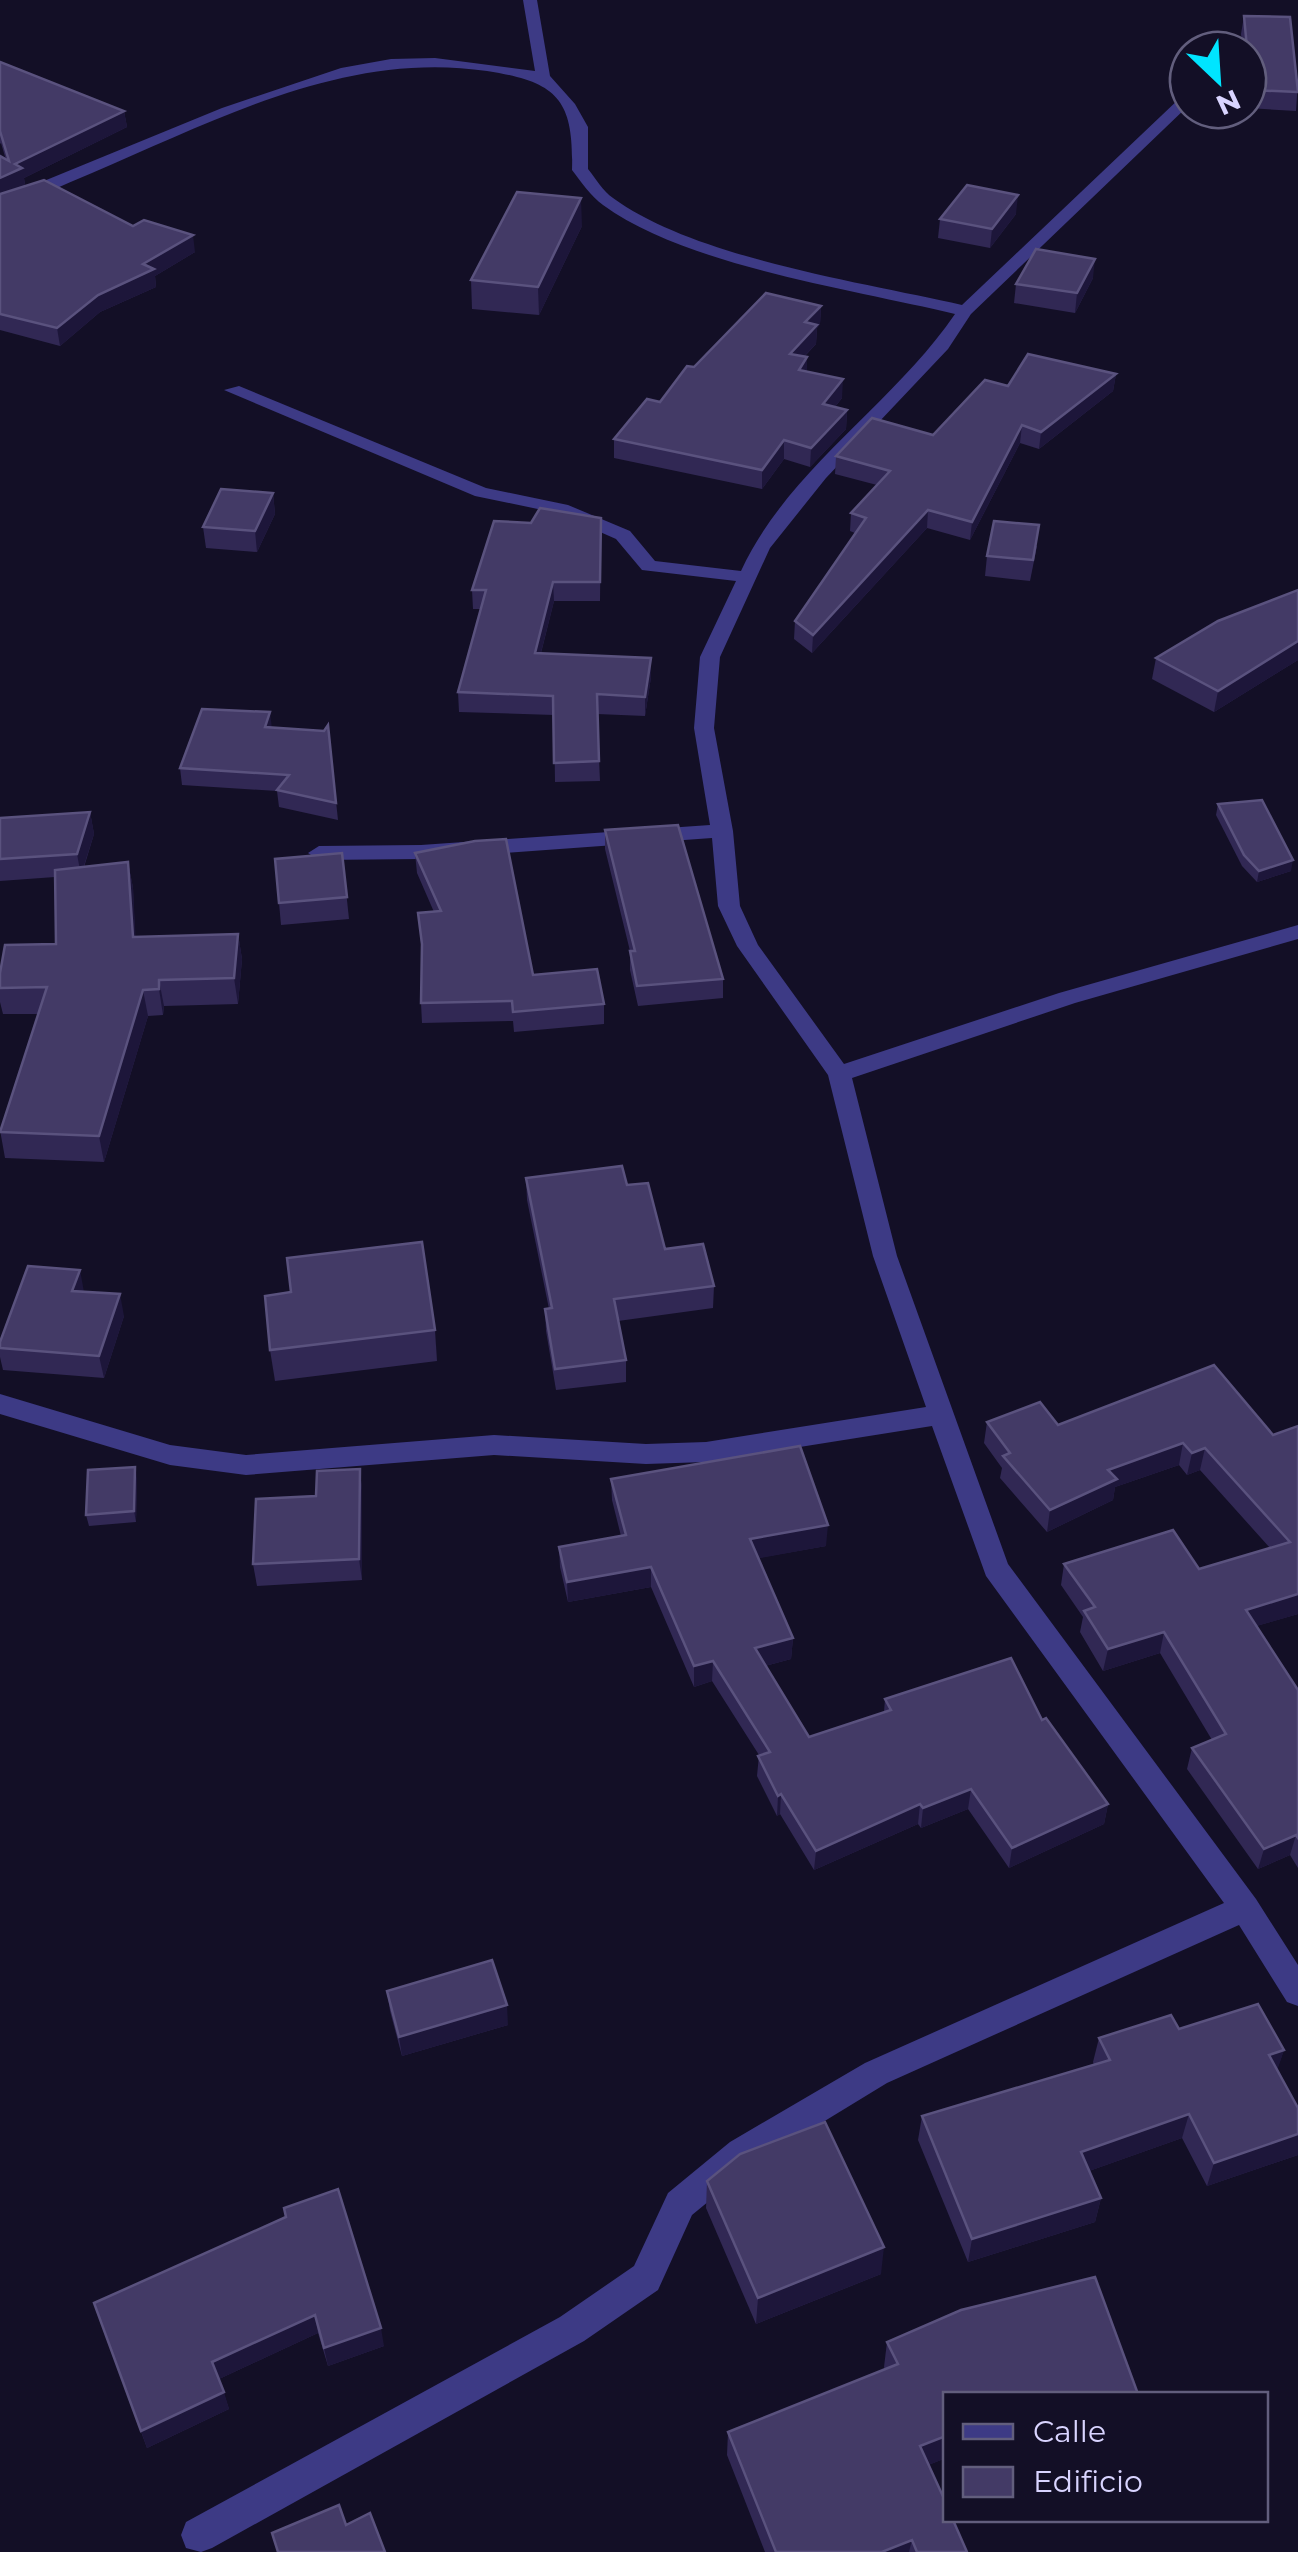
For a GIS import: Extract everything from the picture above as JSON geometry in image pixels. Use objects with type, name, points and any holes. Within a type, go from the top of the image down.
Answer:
[{"type":"street","points":[[530,0],[542,78]]},
{"type":"street","points":[[0,205],[90,170],[185,126],[298,86],[369,66],[477,63],[542,78],[570,108],[581,127],[580,170],[604,199],[636,220],[714,252],[965,311]]},
{"type":"street","points":[[1168,117],[965,311],[942,344],[820,474],[761,546],[710,658],[704,728],[730,906],[736,924],[839,1074],[885,1256],[996,1568],[1244,1908],[1298,1992]]},
{"type":"street","points":[[233,390],[481,492],[562,509],[623,535],[648,566],[748,576]]},
{"type":"street","points":[[319,853],[420,852],[722,831]]},
{"type":"street","points":[[839,1074],[1005,1015],[1147,971],[1298,932]]},
{"type":"street","points":[[0,1404],[170,1455],[246,1465],[494,1446],[646,1454],[706,1452],[942,1414]]},
{"type":"street","points":[[198,2535],[587,2319],[646,2278],[680,2204],[742,2153],[876,2073],[1244,1908]]},
{"type":"building","points":[[1244,16],[1290,17],[1298,92],[1268,91],[1268,30],[1245,30]]},
{"type":"building","points":[[0,62],[124,111],[15,164],[22,168],[0,178],[0,156],[9,161],[0,131]]},
{"type":"building","points":[[44,180],[133,226],[144,220],[193,235],[143,264],[154,269],[98,295],[57,328],[0,314],[0,194]]},
{"type":"building","points":[[967,185],[1018,195],[992,229],[940,219]]},
{"type":"building","points":[[517,192],[581,198],[538,287],[471,280]]},
{"type":"building","points":[[1036,249],[1095,259],[1077,293],[1016,284]]},
{"type":"building","points":[[766,293],[821,306],[805,322],[817,325],[790,354],[807,357],[799,370],[843,379],[823,404],[847,410],[811,448],[784,440],[762,470],[614,439],[647,399],[660,402],[687,366],[694,367]]},
{"type":"building","points":[[1028,354],[1116,374],[1041,432],[1022,425],[972,522],[928,510],[813,635],[795,621],[866,518],[851,513],[890,471],[836,456],[872,418],[933,435],[985,380],[1008,386]]},
{"type":"building","points":[[221,489],[273,493],[255,531],[203,527]]},
{"type":"building","points":[[540,508],[601,518],[600,582],[553,582],[535,653],[651,658],[645,697],[597,694],[599,761],[554,763],[553,696],[458,692],[486,590],[472,590],[494,521],[531,523]]},
{"type":"building","points":[[994,521],[1039,525],[1033,560],[987,556]]},
{"type":"building","points":[[1298,590],[1298,641],[1218,691],[1156,658],[1218,621]]},
{"type":"building","points":[[202,709],[270,712],[265,727],[324,731],[328,725],[336,803],[277,790],[289,775],[180,768]]},
{"type":"building","points":[[1262,800],[1293,860],[1259,871],[1244,855],[1218,804]]},
{"type":"building","points":[[90,812],[77,854],[0,859],[0,818]]},
{"type":"building","points":[[678,825],[723,979],[637,986],[630,951],[635,951],[605,830]]},
{"type":"building","points":[[506,839],[533,975],[597,969],[604,1004],[513,1012],[512,1001],[421,1003],[418,913],[441,911],[415,853]]},
{"type":"building","points":[[342,853],[347,897],[279,903],[275,859]]},
{"type":"building","points":[[128,862],[133,937],[238,934],[234,978],[159,980],[159,989],[143,990],[99,1136],[0,1132],[47,987],[0,988],[5,945],[56,944],[55,870]]},
{"type":"building","points":[[622,1166],[627,1185],[648,1183],[665,1249],[703,1244],[714,1286],[614,1299],[626,1360],[555,1369],[545,1309],[552,1308],[526,1178]]},
{"type":"building","points":[[422,1242],[435,1330],[270,1350],[265,1296],[291,1292],[287,1258]]},
{"type":"building","points":[[28,1266],[80,1270],[72,1291],[120,1294],[99,1356],[0,1348]]},
{"type":"building","points":[[1214,1365],[1273,1435],[1298,1426],[1298,1594],[1246,1610],[1298,1690],[1298,1838],[1296,1835],[1264,1849],[1192,1748],[1226,1734],[1164,1632],[1108,1649],[1084,1611],[1095,1607],[1064,1564],[1173,1530],[1199,1569],[1290,1542],[1205,1448],[1192,1453],[1183,1443],[1108,1470],[1117,1479],[1050,1510],[1003,1456],[1010,1453],[987,1422],[1040,1402],[1058,1425]]},
{"type":"building","points":[[800,1446],[828,1525],[750,1539],[793,1638],[755,1648],[809,1737],[891,1710],[885,1699],[1011,1658],[1042,1720],[1046,1718],[1108,1804],[1012,1848],[971,1789],[923,1808],[920,1804],[816,1851],[781,1794],[778,1796],[758,1756],[770,1752],[713,1661],[694,1666],[651,1567],[567,1582],[559,1547],[626,1535],[611,1479]]},
{"type":"building","points":[[135,1467],[134,1511],[86,1515],[88,1470]]},
{"type":"building","points":[[360,1469],[359,1559],[253,1564],[256,1499],[316,1496],[317,1471]]},
{"type":"building","points":[[492,1960],[507,2005],[399,2037],[387,1991]]},
{"type":"building","points":[[1258,2004],[1284,2050],[1269,2055],[1298,2108],[1298,2134],[1214,2163],[1189,2114],[1081,2152],[1101,2198],[972,2239],[922,2116],[1110,2060],[1099,2038],[1171,2015],[1179,2029]]},
{"type":"building","points":[[825,2122],[884,2247],[758,2298],[707,2181],[740,2154]]},
{"type":"building","points":[[338,2189],[381,2328],[324,2348],[315,2315],[212,2362],[224,2392],[141,2431],[94,2303],[286,2217],[284,2208]]},
{"type":"building","points":[[1095,2277],[1137,2392],[943,2392],[943,2437],[920,2446],[943,2496],[943,2522],[954,2522],[967,2552],[917,2552],[912,2540],[882,2552],[776,2552],[728,2432],[898,2364],[887,2342],[961,2310]]},
{"type":"building","points":[[339,2505],[346,2525],[370,2513],[385,2552],[278,2552],[272,2533]]}]
